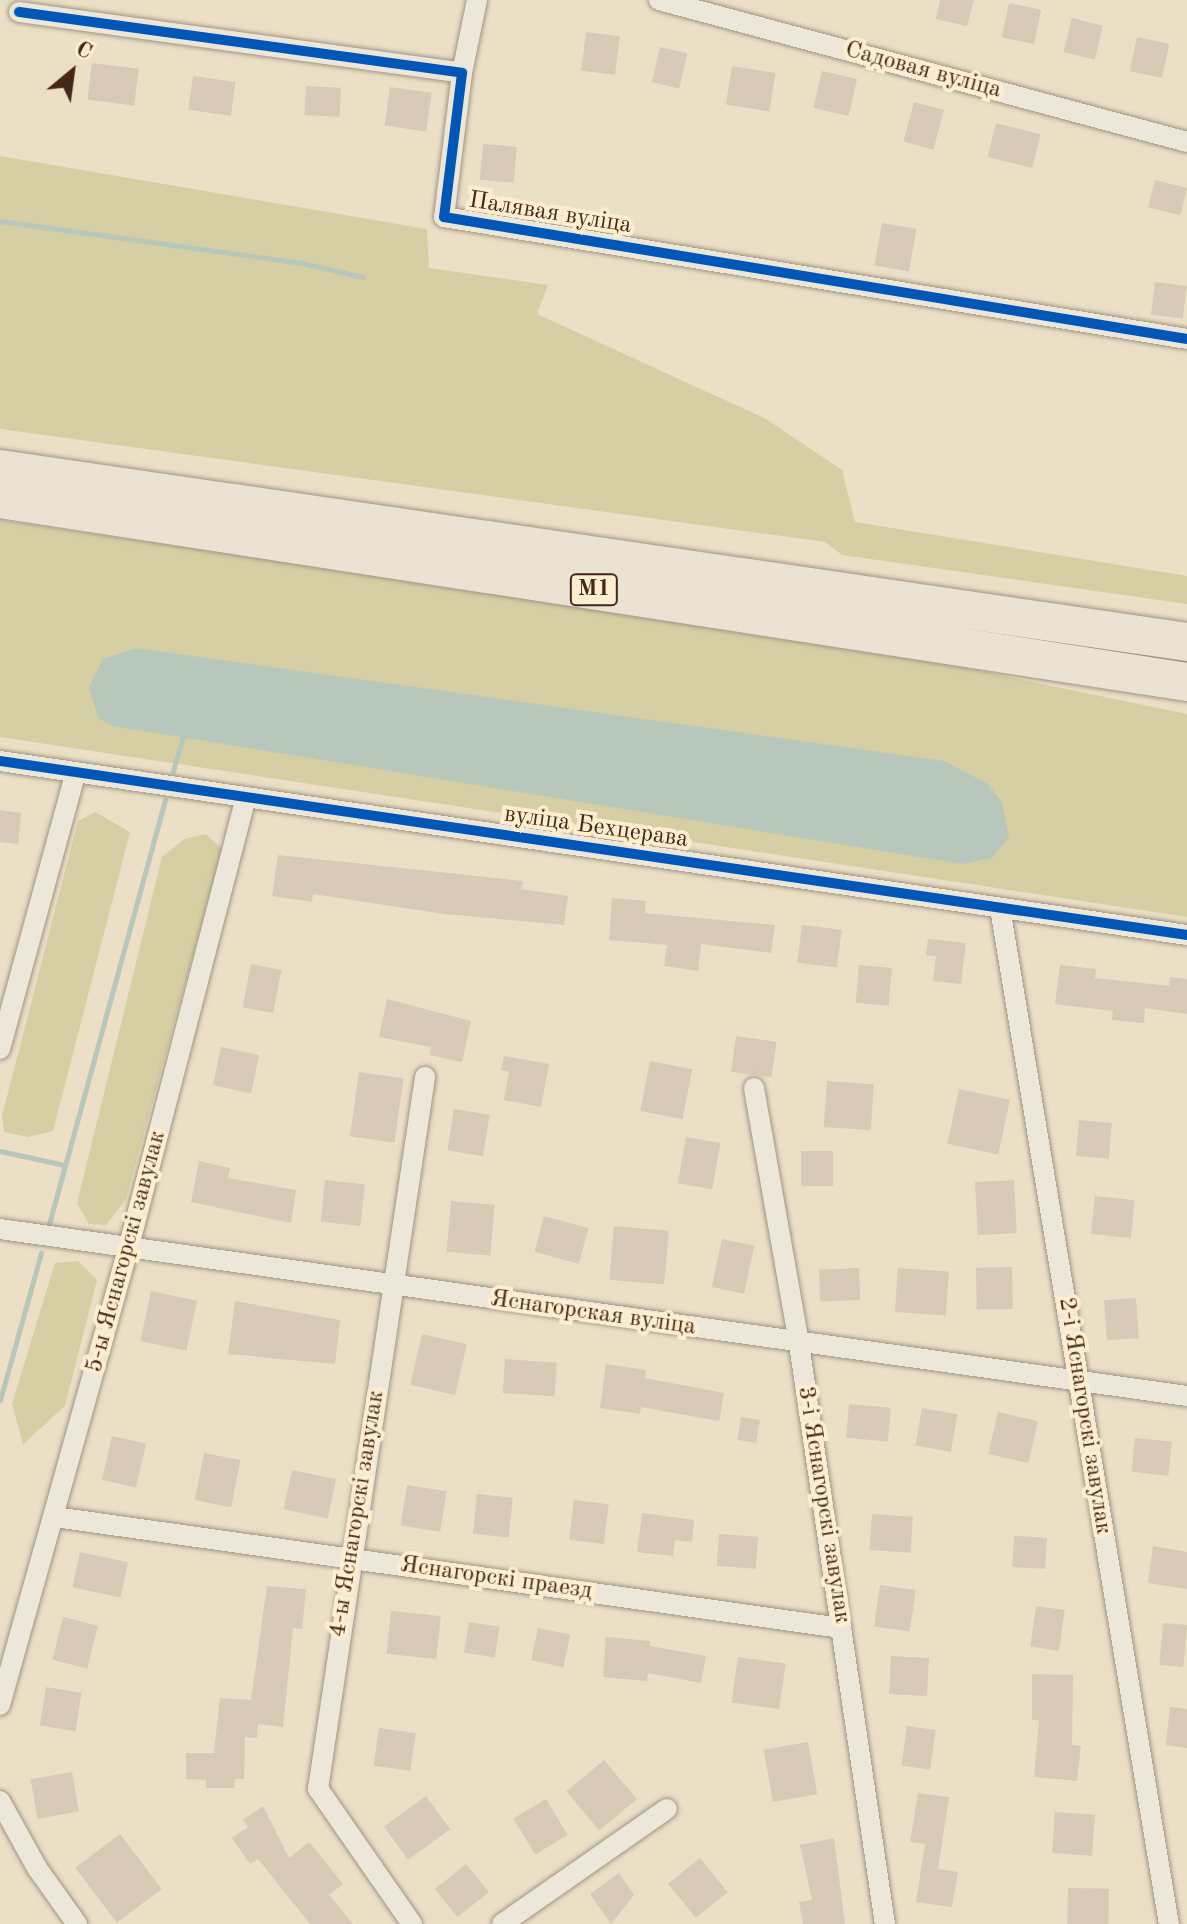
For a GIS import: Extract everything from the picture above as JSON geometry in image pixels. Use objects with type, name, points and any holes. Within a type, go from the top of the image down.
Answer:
[{"type":"highway","name":"М1","points":[[0,469],[1187,642]]},
{"type":"highway","name":"М1","points":[[0,499],[1187,682]]},
{"type":"street","points":[[19,12],[462,73],[477,0]]},
{"type":"street","name":"Садовая вуліца","points":[[659,0],[1187,142]]},
{"type":"street","name":"Палявая вуліца","points":[[462,73],[444,217],[1187,339]]},
{"type":"street","name":"вуліца Бехцерава","points":[[0,761],[1187,935]]},
{"type":"street","points":[[1,1039],[76,772]]},
{"type":"street","name":"5-ы Яснагорскі завулак","points":[[0,1705],[128,1250],[246,797]]},
{"type":"street","name":"2-і Яснагорскі завулак","points":[[1000,908],[1169,1924]]},
{"type":"street","name":"4-ы Яснагорскі завулак","points":[[412,1924],[318,1789],[350,1559],[425,1077]]},
{"type":"street","name":"3-і Яснагорскі завулак","points":[[754,1088],[799,1344],[885,1924]]},
{"type":"street","name":"Яснагорская вуліца","points":[[0,1229],[128,1250],[1187,1396]]},
{"type":"street","name":"Яснагорскі праезд","points":[[55,1517],[841,1628]]},
{"type":"street","points":[[0,1801],[37,1868],[77,1924]]},
{"type":"street","points":[[502,1924],[667,1809]]},
{"type":"shaded area","points":[[0,156],[427,229],[429,268],[548,285],[537,314],[766,419],[842,470],[855,522],[1187,576],[1187,604],[842,555],[825,542],[0,429]]},
{"type":"shaded area","points":[[0,520],[860,646],[1187,714],[1187,917],[0,737]]},
{"type":"shaded area","points":[[136,648],[944,761],[988,784],[1002,802],[1009,837],[992,858],[962,864],[113,726],[98,718],[89,687],[103,659]]},
{"type":"shaded area","points":[[95,812],[130,832],[53,1131],[28,1137],[4,1132],[2,1116],[78,821]]},
{"type":"shaded area","points":[[206,834],[222,849],[126,1199],[106,1225],[89,1224],[77,1203],[162,857],[184,839]]},
{"type":"shaded area","points":[[78,1261],[97,1280],[65,1406],[23,1444],[12,1404],[55,1263]]},
{"type":"building","points":[[940,0],[974,0],[967,26],[936,19]]},
{"type":"building","points":[[1009,3],[1041,10],[1034,44],[1002,37]]},
{"type":"building","points":[[1072,18],[1103,26],[1095,60],[1064,52]]},
{"type":"building","points":[[586,32],[620,36],[615,75],[581,71]]},
{"type":"building","points":[[1137,37],[1169,44],[1162,78],[1130,71]]},
{"type":"building","points":[[660,47],[687,53],[679,88],[652,82]]},
{"type":"building","points":[[92,63],[139,69],[134,105],[87,100]]},
{"type":"building","points":[[732,66],[775,73],[769,111],[726,105]]},
{"type":"building","points":[[822,71],[857,79],[849,116],[813,108]]},
{"type":"building","points":[[193,76],[236,82],[231,116],[188,110]]},
{"type":"building","points":[[306,86],[341,88],[339,117],[304,115]]},
{"type":"building","points":[[390,87],[432,93],[426,131],[385,126]]},
{"type":"building","points":[[914,102],[944,110],[933,150],[903,142]]},
{"type":"building","points":[[996,123],[1041,134],[1032,168],[988,157]]},
{"type":"building","points":[[483,144],[517,147],[514,183],[480,180]]},
{"type":"building","points":[[1155,180],[1187,188],[1180,215],[1148,207]]},
{"type":"building","points":[[882,223],[916,229],[909,271],[875,265]]},
{"type":"building","points":[[1155,282],[1187,286],[1183,319],[1151,315]]},
{"type":"building","points":[[0,810],[21,813],[18,844],[0,842]]},
{"type":"building","points":[[278,855],[523,881],[522,889],[568,896],[564,925],[444,914],[313,894],[312,902],[272,896]]},
{"type":"building","points":[[612,898],[646,901],[645,913],[775,925],[771,953],[701,944],[698,971],[664,966],[667,945],[609,940]]},
{"type":"building","points":[[802,925],[842,930],[837,968],[797,963]]},
{"type":"building","points":[[928,939],[966,943],[961,984],[933,981],[936,956],[926,955]]},
{"type":"building","points":[[251,964],[281,970],[273,1013],[243,1007]]},
{"type":"building","points":[[859,965],[892,968],[889,1006],[856,1003]]},
{"type":"building","points":[[1060,965],[1096,969],[1095,978],[1169,986],[1170,977],[1187,979],[1187,1014],[1145,1008],[1144,1023],[1112,1020],[1113,1011],[1055,1004]]},
{"type":"building","points":[[387,999],[471,1021],[462,1062],[430,1055],[431,1047],[379,1037]]},
{"type":"building","points":[[736,1036],[777,1042],[772,1077],[731,1072]]},
{"type":"building","points":[[221,1047],[259,1055],[251,1093],[213,1085]]},
{"type":"building","points":[[504,1056],[549,1064],[541,1107],[504,1100],[509,1072],[501,1070]]},
{"type":"building","points":[[650,1061],[692,1069],[682,1119],[640,1111]]},
{"type":"building","points":[[359,1072],[404,1078],[395,1143],[350,1136]]},
{"type":"building","points":[[827,1081],[874,1084],[871,1130],[824,1127]]},
{"type":"building","points":[[959,1089],[1010,1100],[998,1155],[947,1144]]},
{"type":"building","points":[[454,1109],[490,1115],[483,1156],[447,1150]]},
{"type":"building","points":[[1079,1120],[1112,1123],[1109,1159],[1076,1156]]},
{"type":"building","points":[[686,1137],[720,1143],[712,1189],[678,1183]]},
{"type":"building","points":[[801,1151],[833,1151],[833,1186],[801,1186]]},
{"type":"building","points":[[199,1161],[230,1168],[228,1178],[296,1190],[291,1223],[191,1202]]},
{"type":"building","points":[[325,1180],[365,1184],[360,1226],[321,1222]]},
{"type":"building","points":[[1014,1180],[1017,1233],[978,1235],[975,1182]]},
{"type":"building","points":[[1095,1196],[1135,1200],[1131,1238],[1091,1234]]},
{"type":"building","points":[[451,1201],[495,1205],[490,1256],[447,1252]]},
{"type":"building","points":[[544,1216],[588,1228],[579,1264],[534,1252]]},
{"type":"building","points":[[614,1226],[669,1231],[664,1285],[609,1280]]},
{"type":"building","points":[[722,1239],[754,1246],[744,1294],[712,1287]]},
{"type":"building","points":[[1012,1267],[1013,1309],[977,1310],[976,1268]]},
{"type":"building","points":[[859,1268],[860,1300],[820,1301],[819,1269]]},
{"type":"building","points":[[898,1268],[949,1272],[946,1315],[895,1312]]},
{"type":"building","points":[[151,1291],[197,1301],[186,1351],[140,1341]]},
{"type":"building","points":[[1136,1298],[1139,1338],[1107,1340],[1104,1300]]},
{"type":"building","points":[[235,1301],[340,1320],[335,1364],[228,1354]]},
{"type":"building","points":[[422,1334],[467,1344],[455,1395],[410,1385]]},
{"type":"building","points":[[505,1359],[557,1363],[555,1397],[503,1393]]},
{"type":"building","points":[[606,1364],[646,1370],[645,1378],[724,1393],[719,1421],[641,1407],[640,1414],[600,1408]]},
{"type":"building","points":[[849,1404],[891,1408],[888,1442],[846,1438]]},
{"type":"building","points":[[922,1408],[957,1414],[951,1452],[915,1445]]},
{"type":"building","points":[[998,1412],[1038,1421],[1028,1463],[988,1454]]},
{"type":"building","points":[[741,1417],[760,1420],[756,1443],[737,1440]]},
{"type":"building","points":[[112,1436],[146,1444],[136,1488],[102,1480]]},
{"type":"building","points":[[1135,1438],[1172,1442],[1168,1476],[1131,1472]]},
{"type":"building","points":[[204,1453],[240,1460],[231,1507],[195,1500]]},
{"type":"building","points":[[292,1470],[336,1479],[328,1518],[284,1509]]},
{"type":"building","points":[[407,1485],[447,1491],[440,1532],[401,1525]]},
{"type":"building","points":[[477,1494],[513,1498],[509,1538],[473,1534]]},
{"type":"building","points":[[574,1500],[609,1504],[604,1544],[569,1540]]},
{"type":"building","points":[[642,1513],[694,1520],[692,1542],[675,1540],[673,1556],[637,1552]]},
{"type":"building","points":[[872,1514],[913,1517],[910,1553],[869,1550]]},
{"type":"building","points":[[719,1534],[758,1537],[756,1569],[717,1566]]},
{"type":"building","points":[[1014,1536],[1047,1538],[1045,1569],[1012,1567]]},
{"type":"building","points":[[1153,1546],[1187,1552],[1187,1589],[1148,1583]]},
{"type":"building","points":[[80,1552],[128,1562],[120,1597],[73,1587]]},
{"type":"building","points":[[880,1585],[916,1590],[910,1632],[874,1627]]},
{"type":"building","points":[[267,1586],[306,1589],[302,1629],[293,1628],[283,1727],[258,1724],[257,1738],[245,1737],[244,1779],[235,1779],[234,1788],[206,1788],[206,1780],[186,1779],[186,1753],[214,1753],[220,1698],[251,1700]]},
{"type":"building","points":[[1036,1606],[1065,1610],[1059,1651],[1030,1647]]},
{"type":"building","points":[[391,1611],[441,1616],[436,1659],[387,1654]]},
{"type":"building","points":[[63,1617],[98,1626],[87,1668],[52,1660]]},
{"type":"building","points":[[469,1622],[500,1627],[495,1657],[464,1653]]},
{"type":"building","points":[[1163,1623],[1187,1625],[1183,1667],[1159,1665]]},
{"type":"building","points":[[538,1628],[570,1635],[563,1667],[531,1660]]},
{"type":"building","points":[[606,1637],[650,1641],[650,1646],[706,1656],[701,1683],[648,1673],[647,1681],[603,1677]]},
{"type":"building","points":[[891,1656],[929,1658],[927,1696],[889,1694]]},
{"type":"building","points":[[738,1657],[786,1664],[779,1709],[732,1703]]},
{"type":"building","points":[[1032,1674],[1073,1675],[1072,1745],[1081,1746],[1077,1781],[1034,1777],[1039,1720],[1032,1720]]},
{"type":"building","points":[[46,1687],[82,1693],[75,1731],[40,1726]]},
{"type":"building","points":[[1170,1707],[1187,1709],[1187,1748],[1166,1745]]},
{"type":"building","points":[[907,1726],[936,1730],[930,1770],[901,1766]]},
{"type":"building","points":[[379,1728],[416,1733],[410,1771],[374,1766]]},
{"type":"building","points":[[808,1742],[817,1794],[773,1802],[764,1750]]},
{"type":"building","points":[[604,1760],[637,1799],[599,1831],[566,1791]]},
{"type":"building","points":[[72,1772],[79,1811],[38,1819],[31,1779]]},
{"type":"building","points":[[918,1793],[949,1797],[938,1869],[958,1872],[952,1907],[916,1902],[925,1844],[910,1842]]},
{"type":"building","points":[[426,1796],[450,1829],[408,1860],[384,1827]]},
{"type":"building","points":[[546,1799],[568,1835],[535,1855],[513,1819]]},
{"type":"building","points":[[263,1806],[289,1858],[309,1842],[343,1884],[329,1895],[353,1924],[310,1924],[258,1859],[250,1864],[232,1838],[248,1827],[243,1820]]},
{"type":"building","points":[[1055,1812],[1095,1815],[1092,1856],[1052,1853]]},
{"type":"building","points":[[120,1834],[162,1889],[117,1923],[75,1868]]},
{"type":"building","points":[[834,1838],[845,1924],[803,1924],[799,1902],[812,1900],[800,1845]]},
{"type":"building","points":[[700,1858],[728,1892],[696,1918],[668,1884]]},
{"type":"building","points":[[466,1864],[489,1892],[458,1917],[435,1889]]},
{"type":"building","points":[[619,1873],[634,1895],[611,1924],[590,1894]]},
{"type":"building","points":[[1068,1888],[1109,1889],[1108,1924],[1067,1924]]},
{"type":"waterway","points":[[0,221],[302,263],[362,277]]},
{"type":"waterway","points":[[173,771],[183,737]]},
{"type":"waterway","points":[[49,1224],[165,800]]},
{"type":"waterway","points":[[0,1151],[65,1165]]},
{"type":"waterway","points":[[0,1400],[41,1253]]},
{"type":"cycle path","points":[[19,12],[462,73],[444,217],[1187,339]]},
{"type":"cycle path","points":[[0,761],[1187,935]]}]
